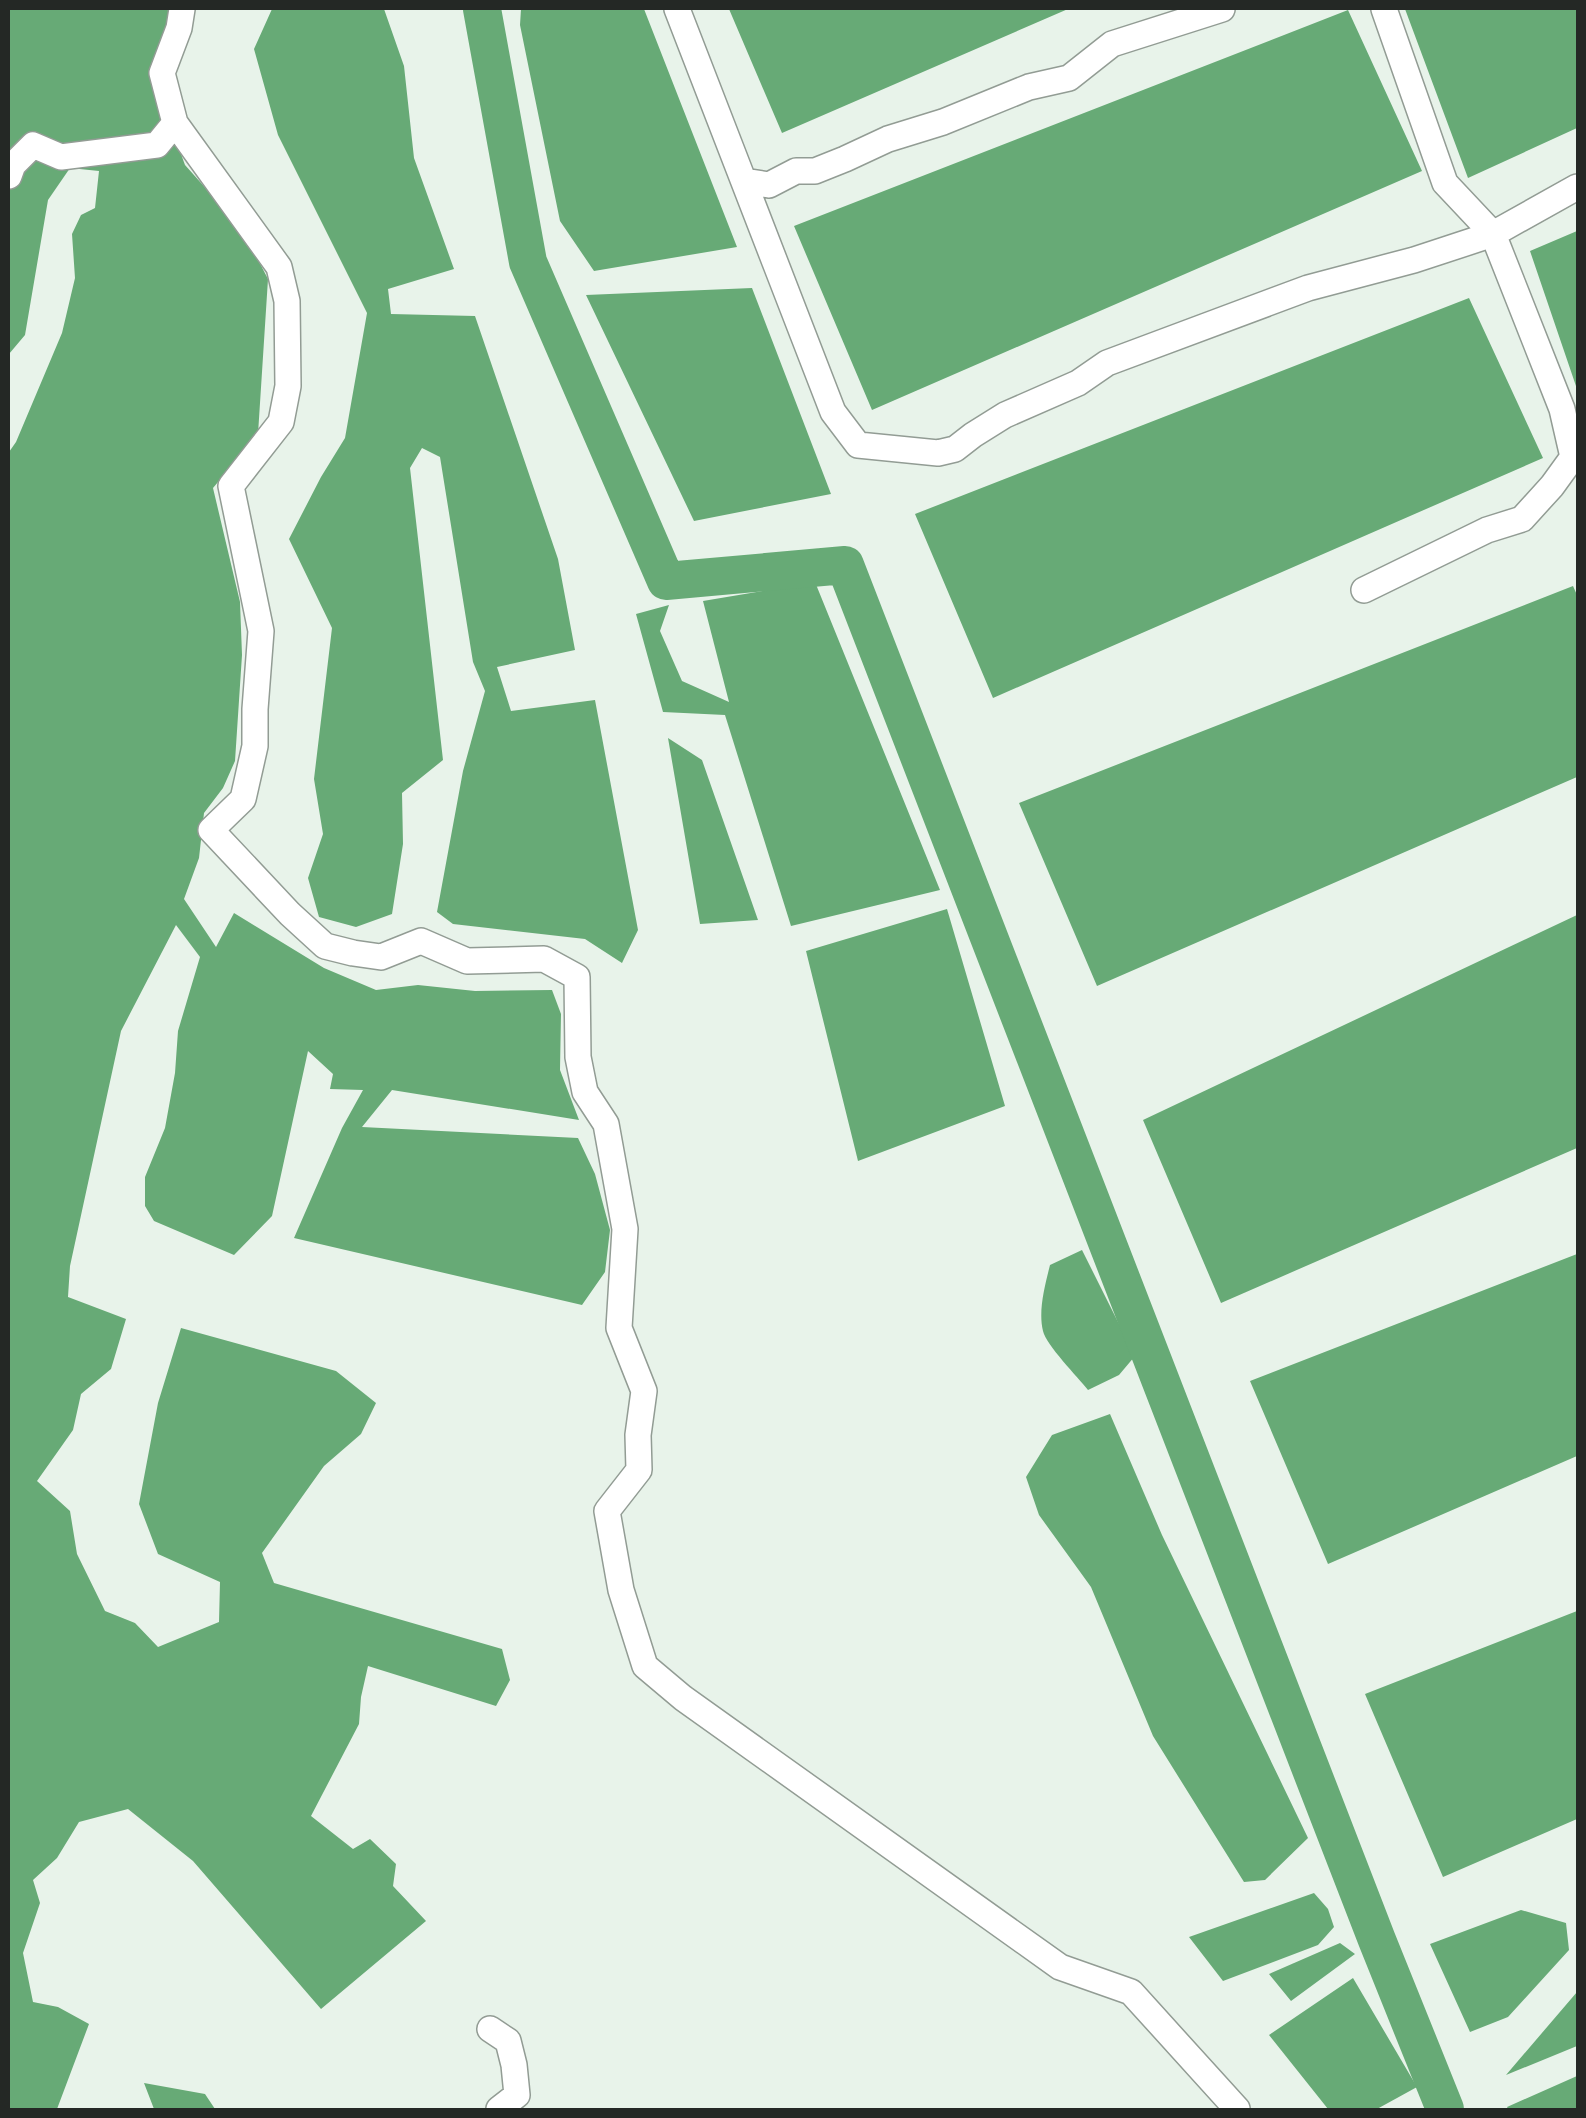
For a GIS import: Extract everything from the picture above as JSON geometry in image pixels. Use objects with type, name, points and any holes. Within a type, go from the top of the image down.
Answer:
[{"type":"street","points":[[182,9],[179,28],[162,73],[176,123],[279,267],[287,301],[288,386],[281,422],[231,486],[261,631],[255,709],[255,746],[243,799],[211,830],[290,914],[325,946],[381,957],[421,942],[468,961],[544,959],[577,977],[578,1057],[585,1092],[606,1124],[625,1229],[620,1328],[644,1391],[638,1435],[639,1470],[607,1511],[620,1590],[646,1666],[683,1698],[1060,1967],[1131,1992],[1237,2109]]},
{"type":"street","points":[[677,9],[833,412],[858,445],[938,453],[954,449],[1005,415],[1078,383],[1107,363],[1308,288],[1414,260],[1492,234],[1577,187]]},
{"type":"street","points":[[744,180],[769,185],[796,171],[814,171],[888,139],[943,122],[1029,86],[1069,78],[1112,44],[1222,9]]},
{"type":"street","points":[[1364,590],[1487,530],[1522,519],[1552,486],[1573,456],[1562,409],[1492,234],[1445,183],[1384,9]]},
{"type":"street","points":[[9,176],[13,165],[33,145],[61,157],[157,144],[176,123]]},
{"type":"street","points":[[490,2029],[508,2041],[514,2065],[517,2095],[499,2109]]},
{"type":"shaded area","points":[[9,9],[175,9],[160,97],[185,165],[242,229],[268,279],[258,434],[213,488],[240,602],[242,655],[235,761],[223,788],[204,813],[199,858],[184,899],[216,947],[234,913],[324,968],[376,990],[418,985],[475,991],[552,990],[561,1014],[560,1070],[579,1120],[392,1090],[362,1127],[578,1138],[595,1174],[610,1230],[605,1272],[582,1305],[294,1238],[342,1128],[363,1090],[330,1089],[333,1074],[308,1051],[272,1216],[234,1255],[154,1221],[145,1206],[145,1177],[165,1128],[175,1073],[178,1031],[200,957],[176,925],[121,1031],[70,1266],[68,1297],[126,1319],[111,1369],[81,1394],[73,1430],[37,1481],[70,1511],[77,1554],[105,1611],[135,1623],[158,1647],[219,1622],[220,1582],[158,1554],[139,1504],[158,1403],[181,1328],[336,1371],[376,1403],[361,1434],[324,1466],[262,1553],[274,1583],[502,1649],[510,1680],[496,1706],[368,1666],[361,1697],[359,1724],[311,1816],[353,1849],[370,1839],[396,1864],[393,1886],[426,1921],[321,2009],[193,1861],[128,1809],[79,1822],[57,1858],[33,1880],[40,1903],[23,1953],[33,2002],[58,2007],[89,2024],[57,2109],[9,2109],[9,452],[16,442],[62,333],[75,278],[72,234],[81,215],[95,208],[99,171],[70,168],[48,200],[25,335],[9,354]]},
{"type":"shaded area","points":[[272,9],[384,9],[404,66],[414,158],[454,269],[388,289],[391,314],[475,316],[558,559],[575,650],[497,667],[511,711],[595,700],[638,930],[622,963],[585,939],[453,924],[437,912],[463,771],[485,691],[473,662],[440,457],[422,448],[410,468],[443,760],[402,793],[403,844],[392,914],[356,927],[319,917],[308,878],[323,834],[314,779],[332,628],[289,539],[321,477],[345,438],[367,313],[278,135],[254,49]]},
{"type":"shaded area","points":[[521,9],[644,9],[737,247],[594,271],[560,221],[520,25]]},
{"type":"shaded area","points":[[729,9],[1068,9],[782,133]]},
{"type":"shaded area","points":[[1405,9],[1577,9],[1577,128],[1468,178]]},
{"type":"shaded area","points":[[1348,10],[1422,171],[872,410],[794,226]]},
{"type":"shaded area","points":[[1577,231],[1577,389],[1530,251]]},
{"type":"shaded area","points":[[752,288],[831,494],[694,521],[586,295]]},
{"type":"shaded area","points":[[1469,298],[1543,458],[993,698],[915,514]]},
{"type":"shaded area","points":[[815,582],[940,890],[791,926],[725,715],[663,712],[636,614],[669,605],[660,631],[682,681],[729,702],[703,601]]},
{"type":"shaded area","points":[[1573,586],[1577,595],[1577,777],[1097,986],[1019,803]]},
{"type":"shaded area","points":[[668,738],[702,760],[758,920],[700,924]]},
{"type":"shaded area","points":[[947,909],[1005,1106],[858,1161],[806,951]]},
{"type":"shaded area","points":[[1577,915],[1577,1148],[1221,1303],[1143,1120]]},
{"type":"shaded area","points":[[1082,1250],[1135,1356],[1119,1375],[1088,1390],[1045,1337],[1041,1315],[1050,1265]]},
{"type":"shaded area","points":[[1577,1254],[1577,1456],[1328,1564],[1250,1381]]},
{"type":"shaded area","points":[[1110,1414],[1162,1535],[1308,1838],[1265,1880],[1244,1882],[1153,1736],[1091,1587],[1039,1515],[1026,1477],[1052,1435]]},
{"type":"shaded area","points":[[1577,1611],[1577,1819],[1443,1877],[1365,1694]]},
{"type":"shaded area","points":[[1314,1893],[1328,1909],[1334,1927],[1318,1945],[1223,1981],[1189,1937]]},
{"type":"shaded area","points":[[1521,1910],[1566,1923],[1569,1950],[1508,2017],[1470,2032],[1430,1944]]},
{"type":"shaded area","points":[[1340,1943],[1355,1954],[1291,2001],[1269,1974]]},
{"type":"shaded area","points":[[1353,1978],[1417,2087],[1377,2109],[1328,2109],[1269,2035]]},
{"type":"shaded area","points":[[1577,1992],[1577,2046],[1506,2075]]},
{"type":"shaded area","points":[[1577,2076],[1577,2109],[1508,2109],[1507,2107]]},
{"type":"shaded area","points":[[144,2083],[205,2094],[215,2109],[154,2109]]},
{"type":"waterway","points":[[482,9],[528,262],[666,581],[845,565],[1377,1940],[1445,2109]]}]
